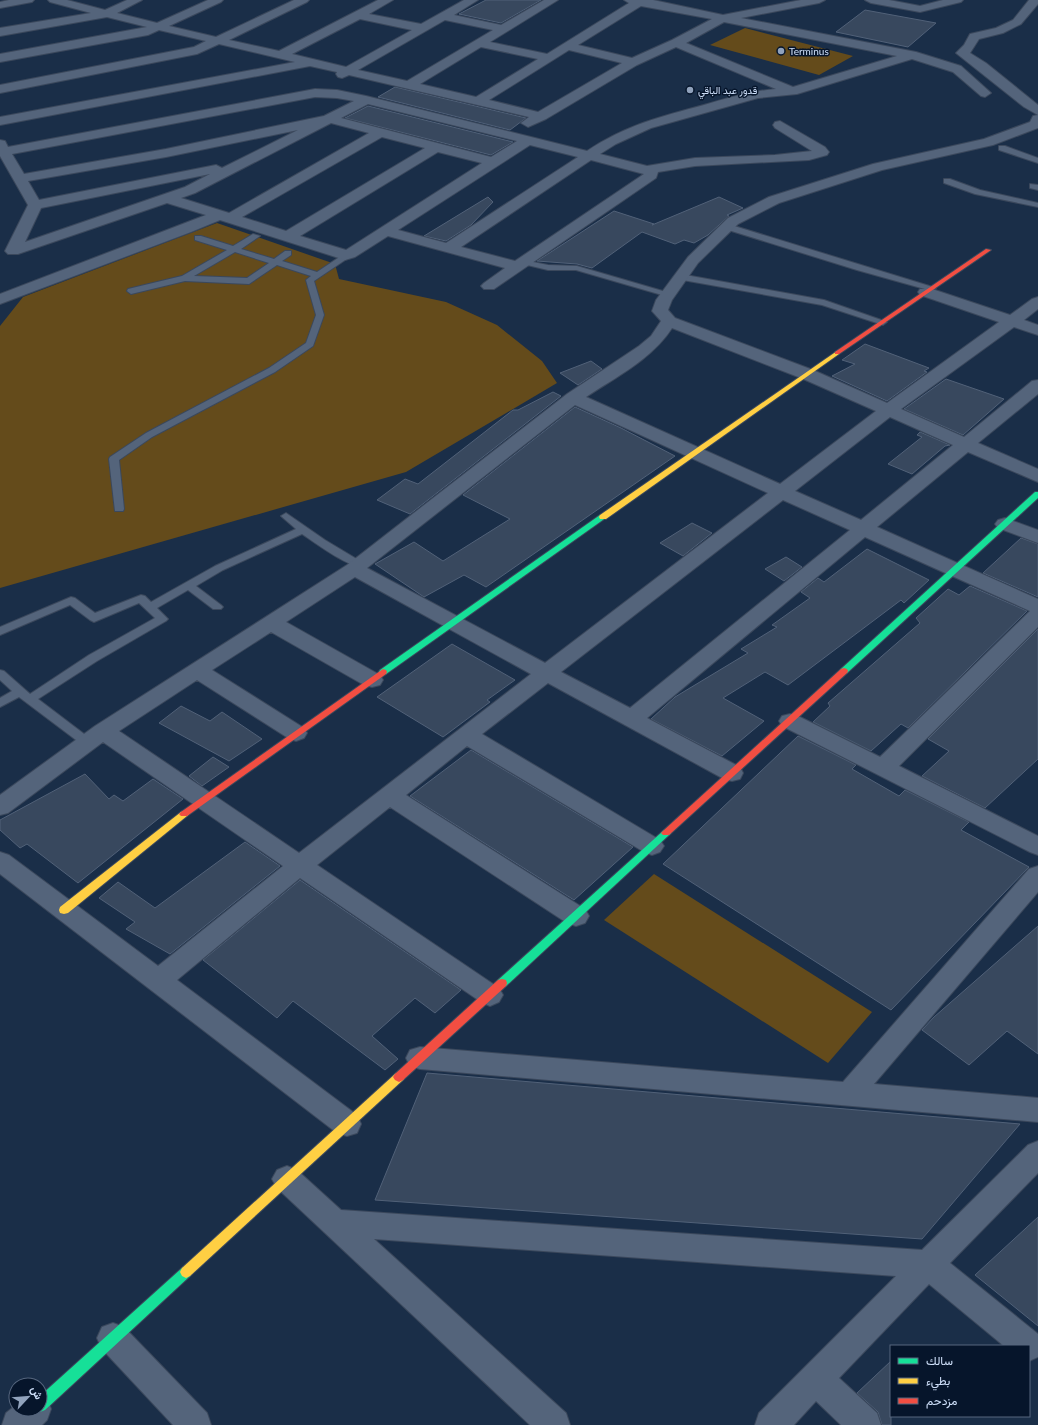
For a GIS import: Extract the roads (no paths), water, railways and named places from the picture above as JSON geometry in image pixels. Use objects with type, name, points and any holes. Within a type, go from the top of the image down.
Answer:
[{"type":"street","points":[[0,5],[28,0]]},
{"type":"street","points":[[54,0],[105,14],[541,116]]},
{"type":"street","points":[[0,32],[105,14],[136,0]]},
{"type":"street","points":[[0,58],[148,32],[217,0]]},
{"type":"street","points":[[0,89],[197,50],[303,0]]},
{"type":"street","points":[[368,0],[384,1]]},
{"type":"street","points":[[315,93],[347,70],[472,0]]},
{"type":"street","points":[[409,85],[552,0]]},
{"type":"street","points":[[508,135],[632,62],[723,18],[819,0]]},
{"type":"street","points":[[871,0],[920,8],[957,0]]},
{"type":"street","points":[[1035,0],[1017,22],[999,31],[974,36],[969,47],[962,53],[978,62],[1022,100],[1038,119],[988,142],[878,167],[774,200],[734,221],[693,260],[664,300],[660,311],[669,321],[807,374],[964,445],[1038,476]]},
{"type":"street","points":[[281,54],[384,1]]},
{"type":"street","points":[[479,101],[640,1],[912,55],[957,69],[985,93]]},
{"type":"street","points":[[358,15],[421,28]]},
{"type":"street","points":[[443,16],[503,29]]},
{"type":"street","points":[[676,42],[793,91]]},
{"type":"street","points":[[480,43],[549,58]]},
{"type":"street","points":[[567,46],[632,62]]},
{"type":"street","points":[[56,48],[79,74]]},
{"type":"street","points":[[449,248],[611,141],[646,125],[757,94],[793,91],[912,55]]},
{"type":"street","points":[[0,121],[314,62]]},
{"type":"street","points":[[120,66],[172,121]]},
{"type":"street","points":[[35,205],[3,148],[172,121],[315,93],[337,94],[366,100],[647,170],[695,162],[775,159],[819,154],[822,152],[780,124]]},
{"type":"street","points":[[7,254],[190,190],[366,100]]},
{"type":"street","points":[[20,179],[166,153],[330,118],[494,162]]},
{"type":"street","points":[[0,299],[186,229],[223,217],[381,132]]},
{"type":"street","points":[[167,198],[339,254],[350,254],[528,140]]},
{"type":"street","points":[[287,237],[436,147]]},
{"type":"street","points":[[7,254],[35,205],[241,164]]},
{"type":"street","points":[[489,286],[651,175],[651,172],[647,170]]},
{"type":"street","points":[[385,231],[449,248],[522,264]]},
{"type":"street","points":[[64,910],[202,799],[807,374],[988,250]]},
{"type":"street","points":[[929,290],[1038,330]]},
{"type":"street","points":[[158,981],[300,865],[546,673],[888,410],[1038,302]]},
{"type":"street","points":[[0,807],[96,737],[270,622],[357,567],[573,398],[645,350],[658,339],[669,321]]},
{"type":"street","points":[[631,719],[1038,385]]},
{"type":"street","points":[[573,398],[1038,607]]},
{"type":"street","points":[[48,1398],[1038,494]]},
{"type":"street","points":[[1005,524],[1038,538]]},
{"type":"street","points":[[357,567],[454,623],[732,773]]},
{"type":"street","points":[[883,768],[1038,615]]},
{"type":"street","points":[[270,622],[372,680]]},
{"type":"street","points":[[197,670],[296,733]]},
{"type":"street","points":[[790,721],[1038,846]]},
{"type":"street","points":[[466,735],[652,846]]},
{"type":"street","points":[[96,737],[202,799],[490,995]]},
{"type":"street","points":[[389,795],[576,916]]},
{"type":"street","points":[[0,861],[347,1124]]},
{"type":"street","points":[[850,1093],[1038,875]]},
{"type":"street","points":[[420,1058],[1038,1110]]},
{"type":"street","points":[[771,1425],[1038,1154]]},
{"type":"street","points":[[287,1179],[554,1425]]},
{"type":"street","points":[[335,1224],[928,1264],[1027,1345]]},
{"type":"street","points":[[113,1338],[196,1425]]},
{"type":"street","points":[[1030,1348],[1038,1354]]},
{"type":"street","points":[[816,1379],[865,1425]]},
{"type":"street","points":[[18,1425],[27,1417]]},
{"type":"lane","points":[[1002,148],[1038,161]]},
{"type":"lane","points":[[947,181],[978,192],[1038,205]]},
{"type":"lane","points":[[1029,203],[1038,199]]},
{"type":"lane","points":[[728,227],[929,290]]},
{"type":"lane","points":[[185,278],[256,236]]},
{"type":"lane","points":[[198,238],[318,275]]},
{"type":"lane","points":[[131,291],[185,278],[248,281],[288,252]]},
{"type":"lane","points":[[119,509],[114,459],[149,435],[272,370],[310,344],[320,315],[310,280],[350,254]]},
{"type":"lane","points":[[522,264],[548,268],[577,268],[668,294]]},
{"type":"lane","points":[[680,277],[824,303],[883,322]]},
{"type":"lane","points":[[286,516],[302,530],[357,567]]},
{"type":"lane","points":[[152,607],[220,568],[302,530]]},
{"type":"lane","points":[[189,586],[217,607]]},
{"type":"lane","points":[[0,631],[71,600],[94,618],[141,598],[162,618],[131,637],[25,695],[0,703]]},
{"type":"lane","points":[[0,674],[25,695],[96,737]]},
{"type":"place","name":"Terminus","points":[[781,51]]},
{"type":"place","name":"قدور عبد الباقي","points":[[690,90]]}]
